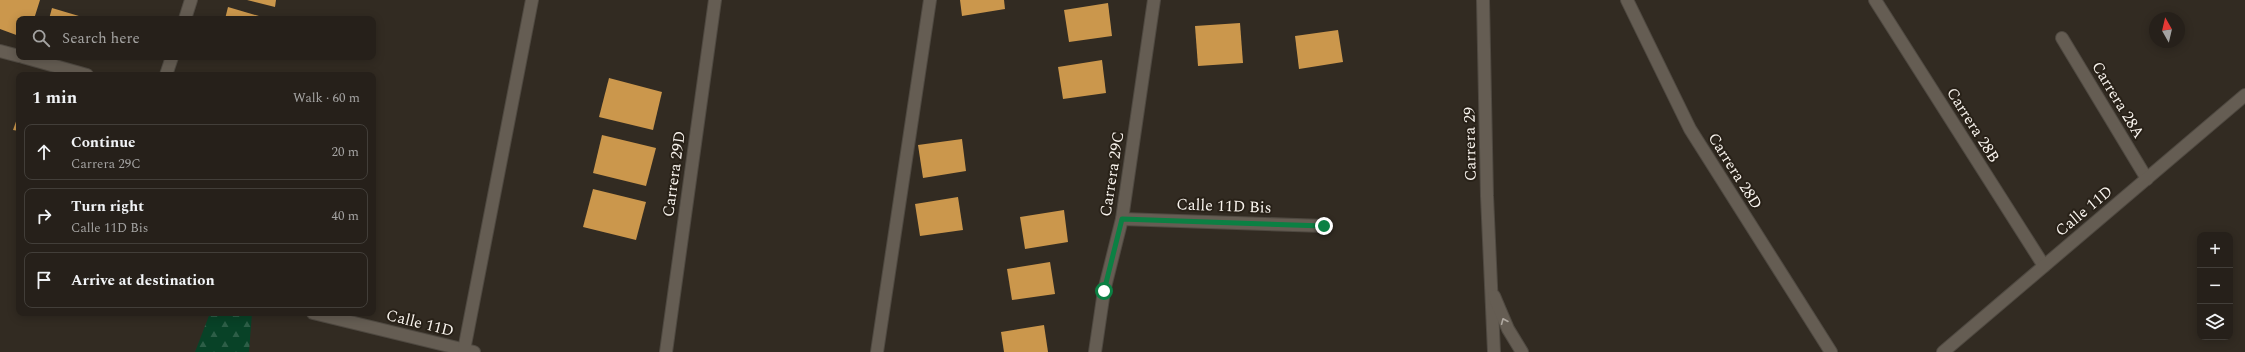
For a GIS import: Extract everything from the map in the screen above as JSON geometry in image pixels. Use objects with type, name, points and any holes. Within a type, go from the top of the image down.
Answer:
[{"type":"street","points":[[186,16],[191,0]]},
{"type":"street","points":[[469,351],[532,0]]},
{"type":"street","name":"Carrera 29D","points":[[666,352],[714,0]]},
{"type":"street","points":[[877,352],[930,0]]},
{"type":"street","name":"Carrera 29C","points":[[1095,352],[1104,291],[1122,219],[1154,0]]},
{"type":"street","name":"Carrera 29","points":[[1483,0],[1487,196],[1494,352]]},
{"type":"street","name":"Carrera 28D","points":[[1627,0],[1690,129],[1831,352]]},
{"type":"street","name":"Carrera 28B","points":[[1875,0],[2044,266]]},
{"type":"street","name":"Carrera 28A","points":[[2062,38],[2147,179]]},
{"type":"street","points":[[0,50],[16,55]]},
{"type":"street","points":[[34,60],[76,72]]},
{"type":"street","points":[[167,72],[171,60]]},
{"type":"street","name":"Calle 11D","points":[[1943,352],[2245,95]]},
{"type":"street","name":"Calle 11D Bis","points":[[1122,219],[1324,226]]},
{"type":"street","name":"Carrera 29","points":[[1491,288],[1508,329],[1522,352]]},
{"type":"street","name":"Calle 11D","points":[[325,316],[469,351]]},
{"type":"green space","points":[[209,316],[252,316],[249,352],[195,352]]},
{"type":"building","points":[[0,0],[40,0],[35,16],[16,16],[16,35],[0,29]]},
{"type":"building","points":[[247,0],[276,0],[275,7]]},
{"type":"building","points":[[960,0],[1004,0],[1005,9],[962,16]]},
{"type":"building","points":[[1108,3],[1112,36],[1069,42],[1064,10]]},
{"type":"building","points":[[228,7],[259,16],[226,16]]},
{"type":"building","points":[[52,8],[79,16],[50,16]]},
{"type":"building","points":[[1240,23],[1243,63],[1198,66],[1195,26]]},
{"type":"building","points":[[1338,30],[1343,62],[1299,69],[1295,36]]},
{"type":"building","points":[[1102,60],[1106,93],[1063,99],[1058,67]]},
{"type":"building","points":[[609,78],[662,92],[653,130],[599,117]]},
{"type":"building","points":[[16,122],[16,130],[13,130]]},
{"type":"building","points":[[602,135],[656,148],[646,186],[593,173]]},
{"type":"building","points":[[962,139],[966,171],[923,178],[918,145]]},
{"type":"building","points":[[593,189],[646,202],[636,240],[583,227]]},
{"type":"building","points":[[958,197],[963,230],[920,236],[915,204]]},
{"type":"building","points":[[1064,210],[1068,242],[1025,249],[1020,217]]},
{"type":"building","points":[[1050,262],[1055,294],[1012,300],[1007,269]]},
{"type":"building","points":[[1044,325],[1048,352],[1004,352],[1001,332]]},
{"type":"route","points":[[1104,291],[1122,219],[1324,226]]}]
